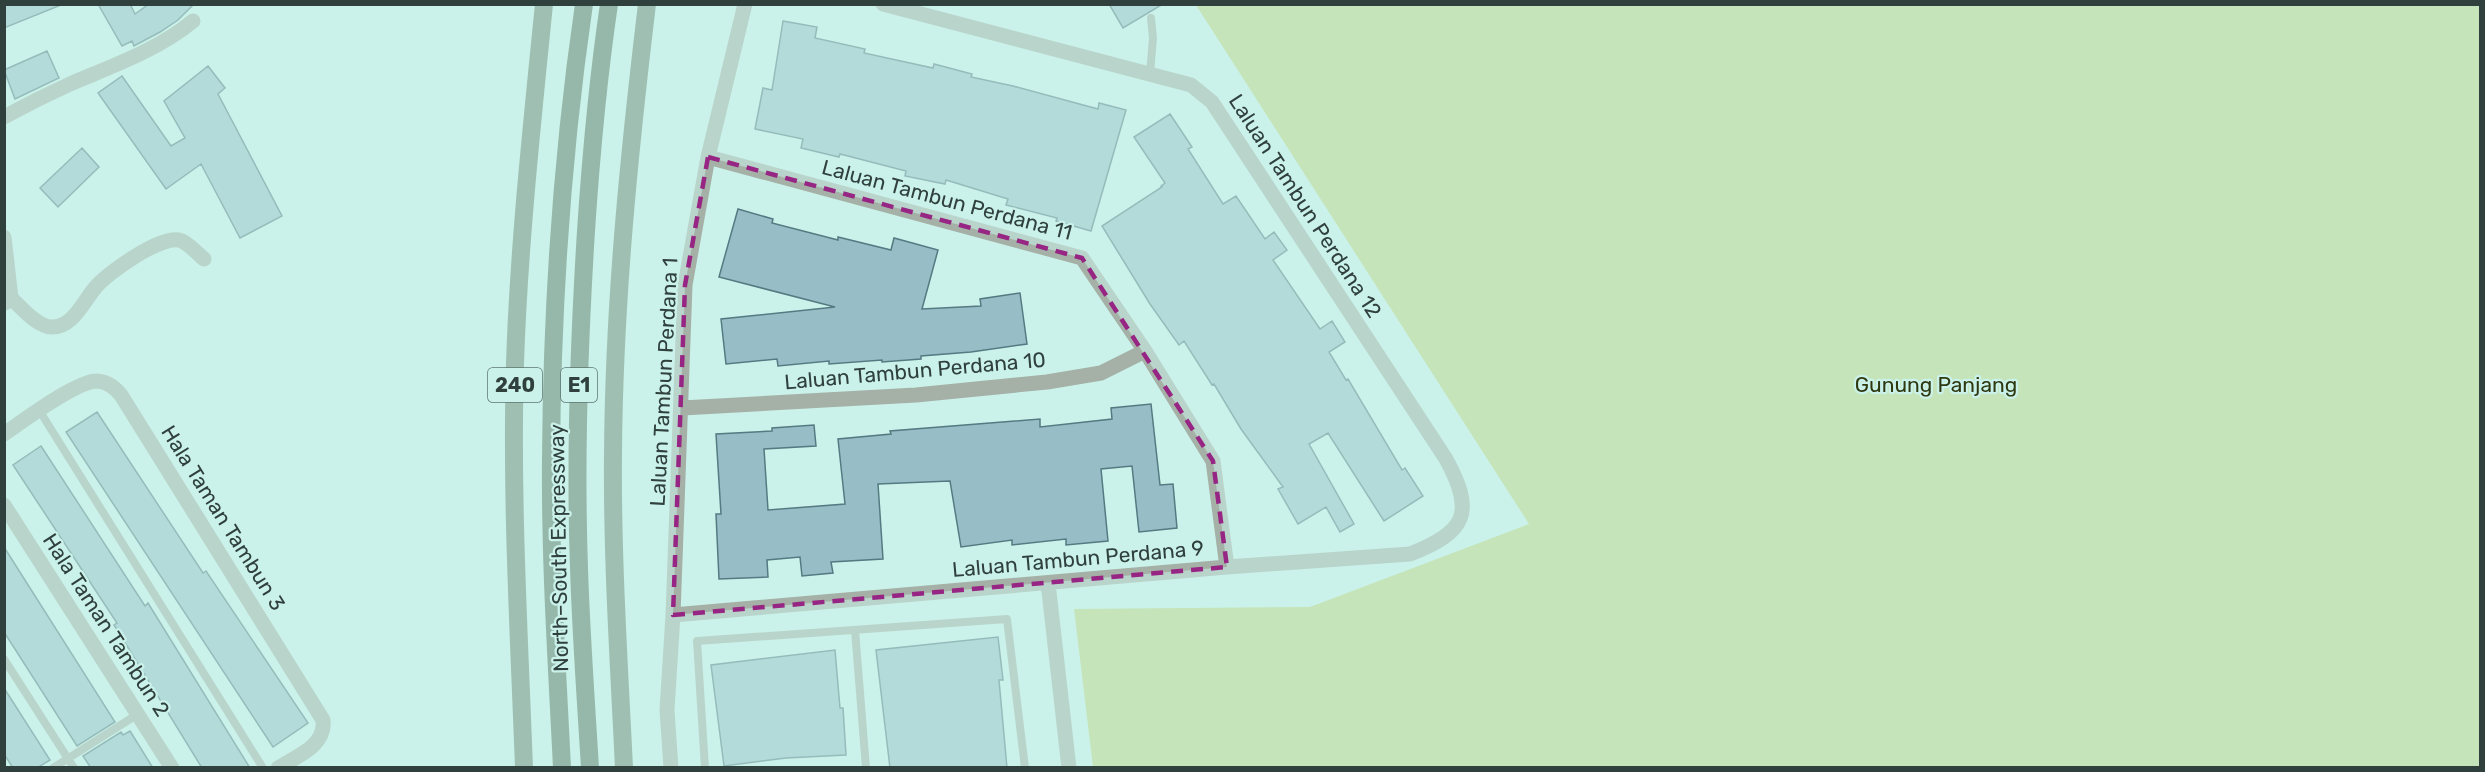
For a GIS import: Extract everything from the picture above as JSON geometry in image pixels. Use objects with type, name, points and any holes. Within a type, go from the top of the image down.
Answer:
[{"type":"highway","name":"North–South Expressway","points":[[562,768],[551,460],[554,328],[567,154],[584,4]]},
{"type":"highway","name":"North–South Expressway","points":[[590,768],[579,567],[580,369],[590,177],[609,4]]},
{"type":"main road","name":"240","points":[[524,768],[515,540],[515,363],[525,198],[544,4]]},
{"type":"main road","points":[[624,768],[613,455],[616,348],[627,172],[647,4]]},
{"type":"street","name":"Laluan Tambun Perdana 1","points":[[671,768],[666,710],[673,615],[685,285],[708,157],[745,4]]},
{"type":"street","name":"Laluan Tambun Perdana 12","points":[[883,4],[1191,85],[1212,102],[1446,459],[1458,482],[1465,505]]},
{"type":"street","points":[[4,117],[122,62],[178,33],[193,21]]},
{"type":"street","name":"Laluan Tambun Perdana 11","points":[[708,157],[1082,258],[1145,351],[1213,461],[1227,567]]},
{"type":"street","points":[[4,237],[8,301],[36,321],[50,327],[62,325],[79,311],[96,286],[124,264],[159,243],[174,239],[182,241],[204,258]]},
{"type":"street","name":"Laluan Tambun Perdana 10","points":[[682,408],[916,395],[1047,382],[1101,373],[1145,351]]},
{"type":"street","name":"Hala Taman Tambun 3","points":[[4,434],[39,410],[90,382],[108,383],[121,395],[323,720],[324,728],[319,742],[278,768]]},
{"type":"street","name":"Hala Taman Tambun 2","points":[[4,505],[172,768]]},
{"type":"street","name":"Laluan Tambun Perdana 9","points":[[673,615],[1227,567],[1410,554],[1433,545],[1454,529],[1465,505]]},
{"type":"street","points":[[1048,583],[1069,768]]},
{"type":"lane","points":[[1150,18],[1153,38],[1150,74]]},
{"type":"lane","points":[[39,410],[263,768]]},
{"type":"lane","points":[[705,768],[697,641],[1007,619],[1025,768]]},
{"type":"lane","points":[[855,630],[866,768]]},
{"type":"lane","points":[[4,659],[74,768]]},
{"type":"lane","points":[[53,768],[138,714]]},
{"type":"highlighted area","points":[[708,157],[1082,258],[1213,461],[1227,567],[673,615],[685,285]]},
{"type":"green space","name":"Gunung Panjang","points":[[1196,5],[2480,5],[2480,767],[1093,767],[1074,609],[1310,607],[1529,524]]},
{"type":"building","points":[[4,4],[61,4],[61,5],[4,28]]},
{"type":"building","points":[[98,4],[130,4],[135,14],[149,4],[194,4],[178,20],[160,32],[134,46],[132,41],[122,46]]},
{"type":"building","points":[[1109,4],[1163,4],[1123,28]]},
{"type":"building","points":[[783,21],[817,27],[815,38],[865,49],[864,53],[933,68],[934,64],[972,74],[971,77],[1098,109],[1099,103],[1126,110],[1091,231],[1056,221],[1057,218],[1006,205],[1008,199],[946,180],[945,184],[905,176],[906,171],[840,154],[839,157],[801,148],[803,139],[755,129],[763,88],[772,90]]},
{"type":"building","points":[[47,51],[59,78],[15,99],[4,70]]},
{"type":"building","points":[[208,66],[225,88],[218,94],[282,216],[240,238],[201,164],[166,189],[98,93],[122,76],[171,146],[185,138],[164,101]]},
{"type":"building","points":[[1170,114],[1192,147],[1188,149],[1223,204],[1236,196],[1265,239],[1274,232],[1287,250],[1273,260],[1320,329],[1332,321],[1345,342],[1329,352],[1346,380],[1348,379],[1402,470],[1405,468],[1423,496],[1384,521],[1328,433],[1309,444],[1354,524],[1340,532],[1326,507],[1298,524],[1278,489],[1283,487],[1241,429],[1214,384],[1212,385],[1184,341],[1179,345],[1150,304],[1102,226],[1165,183],[1134,137]]},
{"type":"building","points":[[82,148],[99,167],[58,207],[40,188]]},
{"type":"building","points":[[738,209],[773,219],[772,223],[838,240],[838,237],[891,250],[894,238],[938,250],[922,309],[981,306],[980,299],[1020,293],[1027,344],[921,356],[921,359],[882,362],[882,360],[829,364],[829,361],[778,366],[777,359],[726,364],[721,319],[835,307],[719,277]]},
{"type":"building","points":[[1151,404],[1160,485],[1173,484],[1177,528],[1139,532],[1132,466],[1101,469],[1108,541],[1066,545],[1066,539],[1012,545],[1012,540],[961,547],[950,481],[878,484],[883,559],[831,562],[833,573],[802,576],[800,557],[767,560],[768,577],[719,579],[716,514],[721,514],[716,434],[772,431],[772,428],[814,425],[816,446],[764,449],[768,510],[845,504],[838,439],[891,434],[890,431],[1040,419],[1040,427],[1112,419],[1111,408]]},
{"type":"building","points":[[97,412],[203,573],[206,571],[308,723],[273,747],[66,432]]},
{"type":"building","points":[[41,446],[145,606],[148,603],[250,768],[202,768],[114,625],[117,623],[13,465]]},
{"type":"building","points":[[4,547],[115,722],[77,746],[4,632]]},
{"type":"building","points":[[998,637],[1003,680],[999,680],[1007,768],[890,768],[876,650]]},
{"type":"building","points":[[835,650],[840,708],[843,708],[846,755],[786,758],[724,766],[711,665]]},
{"type":"building","points":[[4,688],[50,760],[37,768],[13,768],[4,754]]},
{"type":"building","points":[[130,731],[153,768],[91,768],[83,756],[121,732],[123,735]]}]
